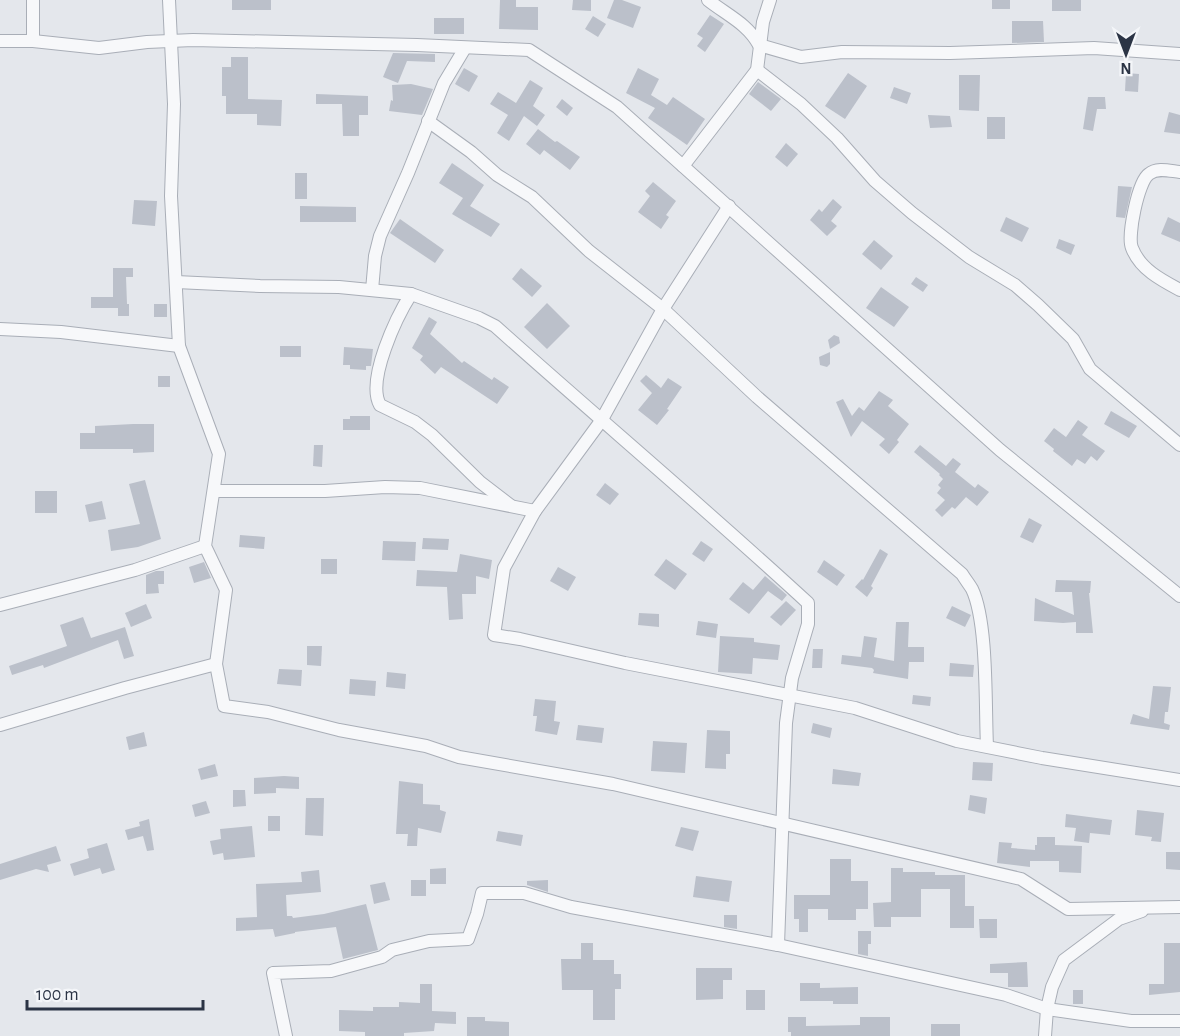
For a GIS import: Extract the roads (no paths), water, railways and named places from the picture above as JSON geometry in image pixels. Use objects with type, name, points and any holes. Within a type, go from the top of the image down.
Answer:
[{"type":"street","points":[[33,0],[33,41]]},
{"type":"street","points":[[169,0],[174,104],[171,196],[179,346],[219,454],[205,546],[226,590],[216,664],[224,706],[268,712],[339,730],[426,746],[459,757],[613,784],[1021,879],[1068,909],[1180,907]]},
{"type":"street","points":[[708,0],[740,22],[759,45],[801,57],[842,52],[950,53],[1094,48],[1180,54]]},
{"type":"street","points":[[683,166],[757,70],[759,45],[770,0]]},
{"type":"street","points":[[0,41],[33,41],[99,48],[170,40],[417,45],[529,50],[617,107],[1000,450],[1180,596]]},
{"type":"street","points":[[372,290],[375,256],[380,236],[444,83],[465,48]]},
{"type":"street","points":[[757,70],[837,138],[875,181],[912,213],[969,257],[1015,285],[1030,298],[1073,339],[1090,369],[1180,446]]},
{"type":"street","points":[[428,121],[471,152],[496,175],[532,197],[589,251],[663,309],[757,397],[962,574],[973,590],[979,612],[987,746]]},
{"type":"street","points":[[1180,172],[1161,170],[1150,172],[1143,179],[1135,206],[1131,246],[1142,266],[1180,290]]},
{"type":"street","points":[[729,206],[663,309],[601,421],[535,511],[504,568],[494,635],[855,708],[957,741],[1042,758],[1180,780]]},
{"type":"street","points":[[176,282],[321,286],[411,294],[495,326],[601,421],[720,522],[808,603],[808,624],[792,678],[786,723],[778,945]]},
{"type":"street","points":[[411,294],[400,311],[385,348],[378,384],[378,401],[380,405],[415,422],[432,435],[480,482],[512,507]]},
{"type":"street","points":[[0,329],[61,332],[179,346]]},
{"type":"street","points":[[215,491],[420,488],[535,511]]},
{"type":"street","points":[[0,605],[135,570],[205,546]]},
{"type":"street","points":[[0,725],[216,664]]},
{"type":"street","points":[[286,1036],[273,973],[331,971],[382,957],[392,950],[429,941],[468,939],[482,893],[524,893],[571,907],[778,945],[1006,995],[1047,1010],[1131,1021],[1180,1021]]},
{"type":"street","points":[[1045,1036],[1052,987],[1064,960],[1119,919],[1152,908]]}]
